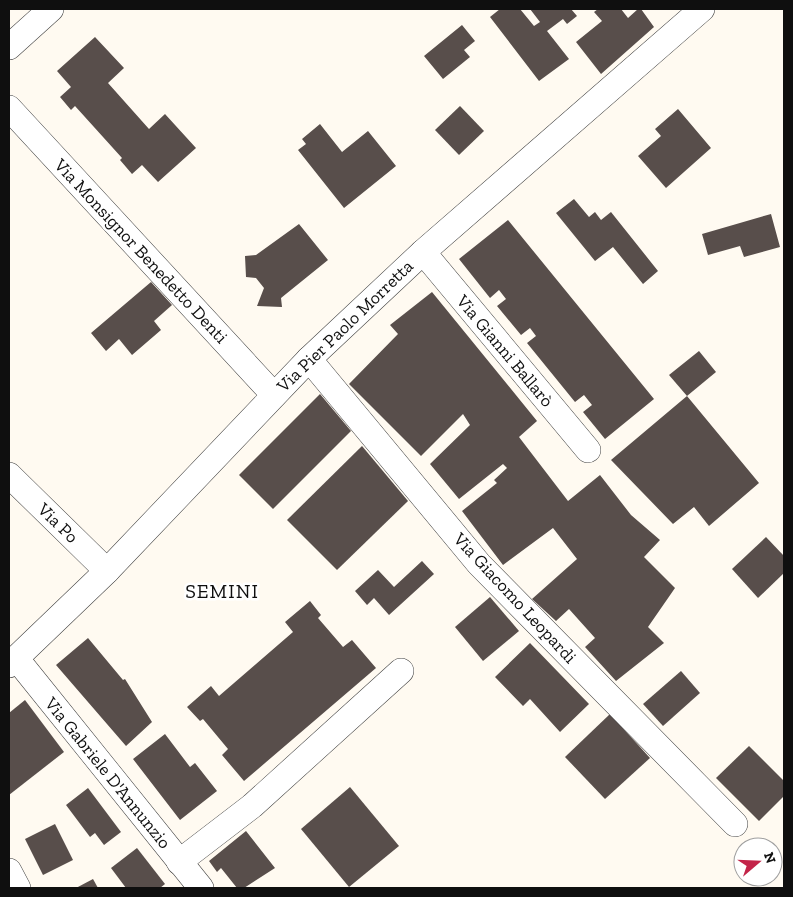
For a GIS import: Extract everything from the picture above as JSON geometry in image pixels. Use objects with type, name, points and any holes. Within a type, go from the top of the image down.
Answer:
[{"type":"street","points":[[9,47],[51,9]]},
{"type":"street","name":"Via Pier Paolo Morretta","points":[[12,662],[107,571],[309,359],[423,252],[702,9]]},
{"type":"street","name":"Via Monsignor Benedetto Denti","points":[[9,108],[274,395]]},
{"type":"street","name":"Via Gianni Ballarò","points":[[423,252],[588,450]]},
{"type":"street","name":"Via Giacomo Leopardi","points":[[309,359],[479,564],[735,824]]},
{"type":"street","name":"Via Po","points":[[9,475],[107,571]]},
{"type":"street","name":"Via Gabriele D'Annunzio","points":[[12,662],[201,888]]},
{"type":"street","points":[[179,862],[252,806],[401,671]]},
{"type":"street","points":[[9,871],[18,888]]},
{"type":"building","points":[[500,9],[520,9],[534,26],[540,22],[530,9],[571,9],[577,16],[567,24],[563,19],[547,31],[569,59],[539,81],[490,17]]},
{"type":"building","points":[[598,9],[621,9],[628,18],[638,9],[641,9],[654,27],[601,74],[576,42],[602,21],[594,12]]},
{"type":"building","points":[[462,25],[475,41],[464,50],[470,57],[443,79],[424,56]]},
{"type":"building","points":[[95,37],[124,68],[108,83],[149,129],[165,114],[196,148],[158,182],[142,165],[132,174],[120,160],[122,158],[75,106],[71,110],[60,97],[71,87],[57,71]]},
{"type":"building","points":[[460,106],[484,131],[459,155],[435,130]]},
{"type":"building","points":[[678,109],[711,148],[666,188],[638,156],[661,136],[655,129]]},
{"type":"building","points":[[320,124],[342,152],[368,131],[396,166],[344,208],[298,150],[306,144],[302,139]]},
{"type":"building","points":[[574,199],[589,217],[595,212],[601,220],[611,212],[658,271],[643,284],[613,247],[595,261],[556,213]]},
{"type":"building","points":[[771,214],[780,247],[744,257],[740,246],[708,255],[702,234]]},
{"type":"building","points":[[508,220],[654,399],[605,439],[583,412],[592,405],[584,395],[575,402],[527,343],[536,336],[530,328],[521,335],[497,306],[506,299],[499,290],[490,298],[459,259]]},
{"type":"building","points":[[299,224],[328,260],[281,298],[282,307],[257,306],[264,288],[256,278],[246,277],[245,256],[256,255]]},
{"type":"building","points":[[151,282],[172,305],[154,321],[161,330],[132,355],[119,339],[106,351],[91,333]]},
{"type":"building","points":[[432,292],[537,421],[519,437],[568,501],[600,475],[631,515],[660,540],[644,557],[675,588],[648,627],[664,643],[616,681],[585,647],[595,638],[569,609],[556,621],[532,599],[577,559],[553,528],[503,565],[462,511],[497,483],[494,480],[507,468],[503,464],[459,499],[430,464],[470,425],[463,414],[421,456],[349,384],[398,334],[390,325]]},
{"type":"building","points":[[699,351],[716,372],[687,396],[669,375]]},
{"type":"building","points":[[320,394],[351,431],[273,509],[239,475]]},
{"type":"building","points":[[687,396],[759,483],[709,526],[694,507],[673,524],[611,460]]},
{"type":"building","points":[[362,446],[408,501],[337,570],[287,520]]},
{"type":"building","points":[[766,537],[784,556],[784,573],[758,598],[732,569]]},
{"type":"building","points":[[422,561],[434,574],[389,615],[374,598],[367,605],[355,591],[378,570],[394,587]]},
{"type":"building","points":[[490,597],[519,631],[483,661],[455,627]]},
{"type":"building","points":[[310,601],[321,615],[318,618],[343,647],[352,640],[376,668],[244,781],[222,755],[228,749],[203,719],[200,721],[187,707],[211,686],[219,696],[293,632],[285,622]]},
{"type":"building","points":[[88,638],[123,680],[125,679],[152,722],[126,746],[56,665]]},
{"type":"building","points":[[530,643],[589,704],[560,732],[530,699],[523,706],[495,677]]},
{"type":"building","points":[[681,671],[700,693],[663,726],[643,704]]},
{"type":"building","points":[[25,700],[64,752],[9,795],[9,713]]},
{"type":"building","points":[[610,714],[650,758],[605,799],[565,757]]},
{"type":"building","points":[[165,734],[190,767],[195,763],[217,791],[180,820],[133,759]]},
{"type":"building","points":[[749,746],[784,781],[784,796],[759,821],[716,778]]},
{"type":"building","points":[[350,787],[399,846],[349,887],[301,829]]},
{"type":"building","points":[[88,788],[121,832],[104,845],[95,833],[90,837],[66,805]]},
{"type":"building","points":[[55,824],[73,860],[43,875],[25,839]]},
{"type":"building","points":[[246,831],[275,868],[244,888],[237,888],[221,868],[217,872],[209,861]]},
{"type":"building","points":[[137,848],[165,884],[160,888],[126,888],[111,868]]},
{"type":"building","points":[[93,879],[98,888],[76,888]]},
{"type":"district","name":"SEMINI","points":[[222,591]]}]
